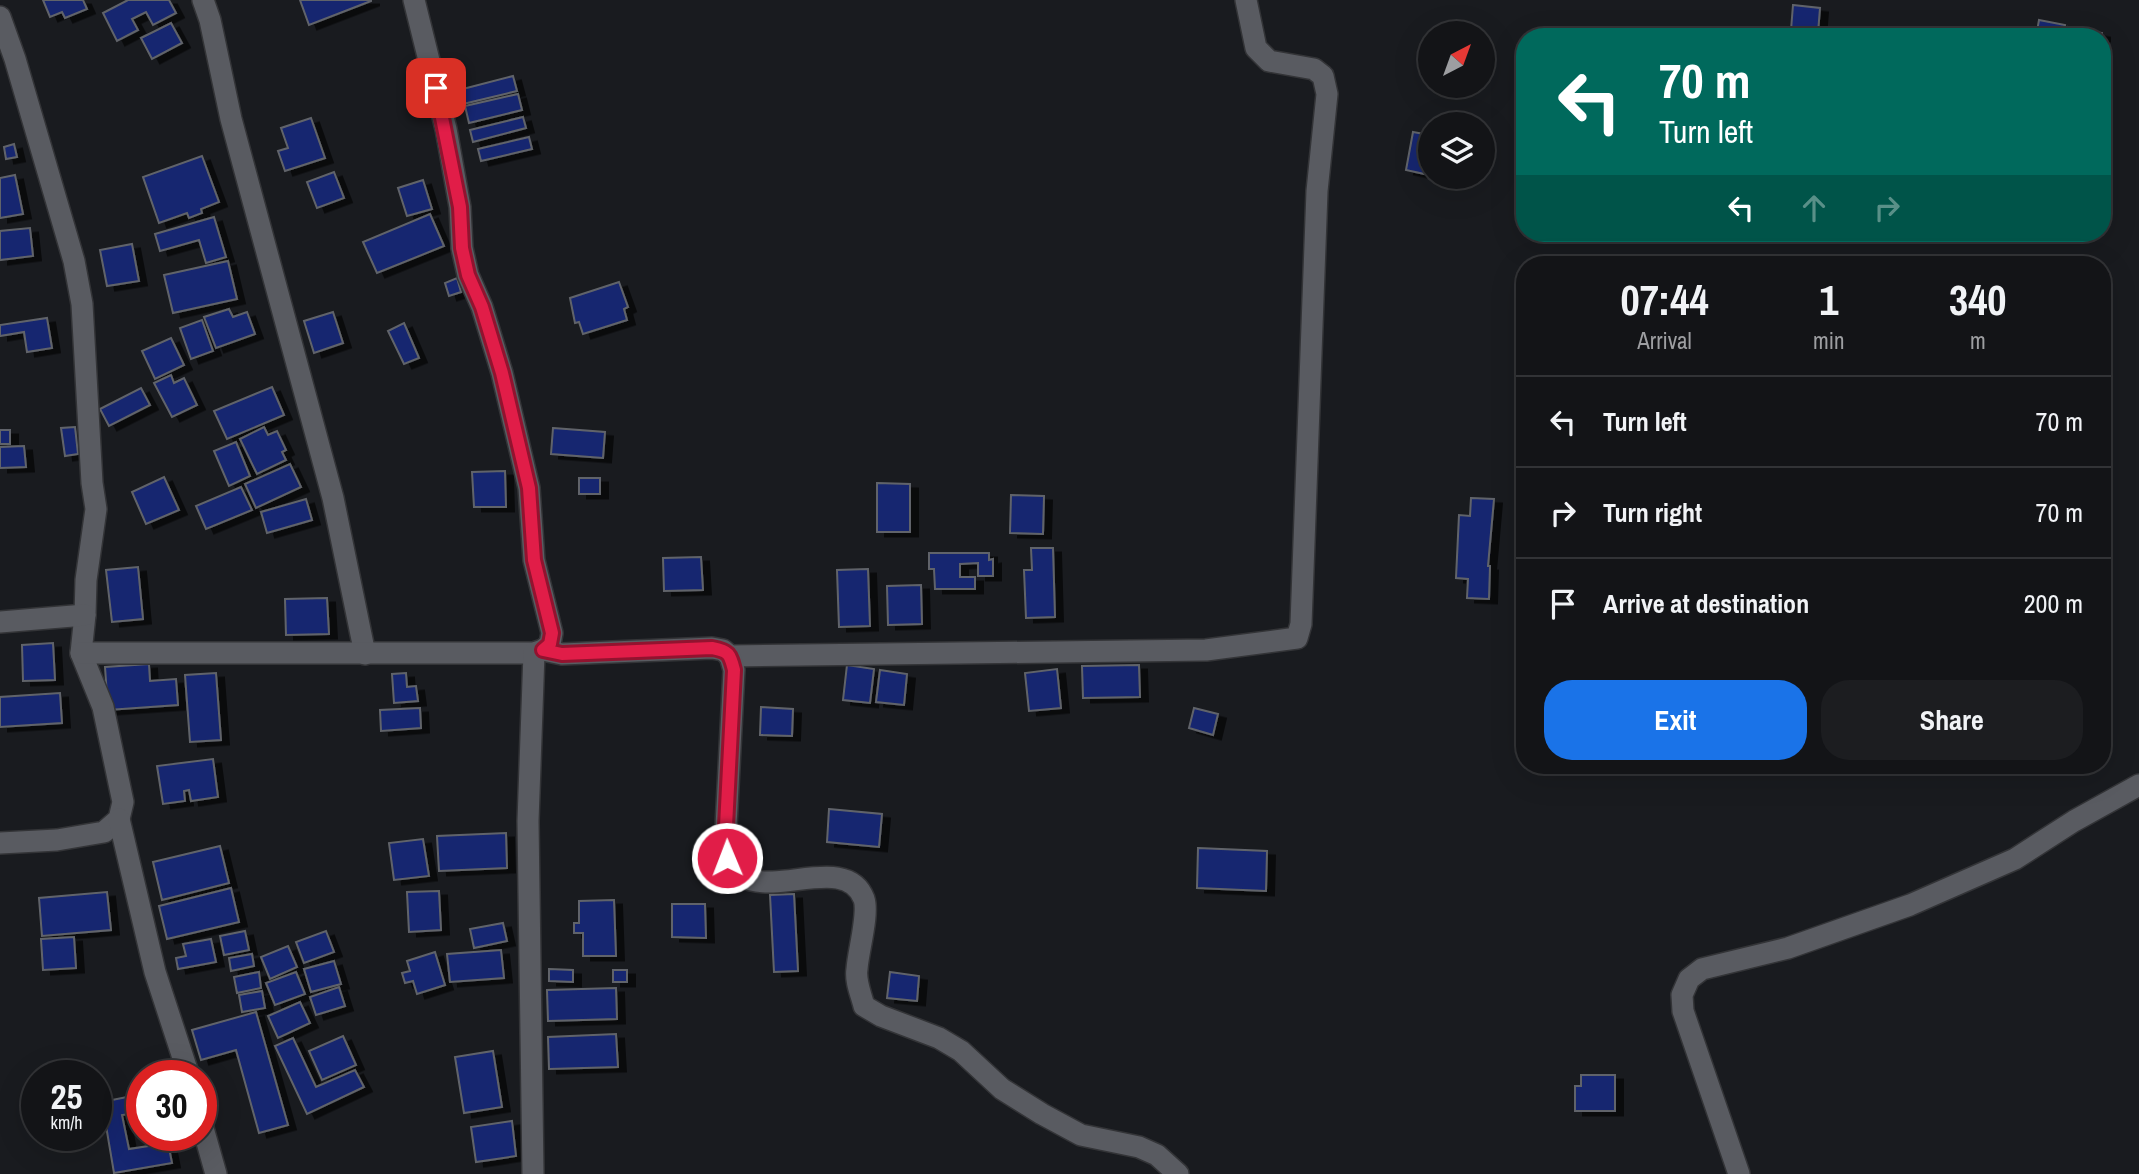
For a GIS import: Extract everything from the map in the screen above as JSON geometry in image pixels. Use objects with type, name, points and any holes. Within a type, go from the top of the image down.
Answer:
[{"type":"street","points":[[204,0],[231,119],[333,498],[365,654]]},
{"type":"street","points":[[414,0],[446,129],[460,207],[462,248],[468,275],[482,307],[502,373],[529,488],[534,560],[552,633],[550,644],[538,652]]},
{"type":"street","points":[[730,656],[1206,650],[1297,638],[1301,624],[1317,191],[1327,94],[1322,76],[1314,69],[1269,61],[1256,47],[1246,0]]},
{"type":"street","points":[[0,17],[61,211],[82,304],[92,483],[96,509],[86,580],[81,653],[103,707],[123,802],[119,819],[155,972],[184,1060]]},
{"type":"street","points":[[0,622],[85,615]]},
{"type":"street","points":[[81,653],[562,654],[712,648],[723,650],[730,656],[734,670],[725,846],[732,869],[759,883],[827,877],[843,879],[856,887],[865,900],[856,972],[864,1006],[881,1016],[939,1038],[961,1052],[1002,1089],[1081,1135],[1139,1147],[1157,1155],[1178,1174]]},
{"type":"street","points":[[533,1174],[528,821],[538,652]]},
{"type":"street","points":[[1739,1174],[1683,1011],[1682,995],[1689,979],[1702,969],[1788,948],[1910,905],[2015,859],[2074,821],[2139,785]]},
{"type":"street","points":[[0,843],[57,840],[104,832],[119,819]]},
{"type":"street","points":[[209,1151],[216,1174]]},
{"type":"building","points":[[43,0],[83,0],[87,9],[65,18],[62,12],[50,17]]},
{"type":"building","points":[[128,0],[169,0],[176,13],[153,25],[146,12],[132,19],[138,30],[117,41],[103,13]]},
{"type":"building","points":[[300,0],[371,0],[371,1],[309,25]]},
{"type":"building","points":[[1793,5],[1820,8],[1818,28],[1791,28]]},
{"type":"building","points":[[2039,20],[2065,25],[2064,28],[2038,28]]},
{"type":"building","points":[[171,23],[182,43],[152,59],[141,38]]},
{"type":"building","points":[[513,76],[517,91],[463,104],[459,90]]},
{"type":"building","points":[[518,94],[522,110],[469,123],[465,106]]},
{"type":"building","points":[[523,117],[526,128],[473,142],[470,130]]},
{"type":"building","points":[[311,118],[325,158],[285,171],[278,151],[288,148],[281,128]]},
{"type":"building","points":[[1413,132],[1418,133],[1418,173],[1406,170]]},
{"type":"building","points":[[529,137],[532,149],[481,161],[478,149]]},
{"type":"building","points":[[14,144],[17,157],[6,159],[4,147]]},
{"type":"building","points":[[202,156],[219,202],[201,209],[202,213],[189,218],[187,213],[159,223],[143,177]]},
{"type":"building","points":[[334,172],[344,198],[317,208],[307,182]]},
{"type":"building","points":[[15,175],[23,214],[0,218],[0,178]]},
{"type":"building","points":[[423,180],[432,209],[407,216],[398,188]]},
{"type":"building","points":[[430,214],[444,246],[377,273],[363,242]]},
{"type":"building","points":[[214,217],[226,257],[206,263],[199,240],[160,251],[155,234]]},
{"type":"building","points":[[30,228],[33,256],[0,260],[0,231]]},
{"type":"building","points":[[132,244],[139,281],[107,286],[100,250]]},
{"type":"building","points":[[228,261],[237,299],[173,313],[164,275]]},
{"type":"building","points":[[457,278],[461,292],[449,296],[445,283]]},
{"type":"building","points":[[619,282],[628,307],[624,309],[627,320],[583,334],[579,322],[575,323],[570,298]]},
{"type":"building","points":[[229,309],[233,317],[247,312],[255,334],[216,348],[204,317]]},
{"type":"building","points":[[333,312],[343,343],[314,353],[304,321]]},
{"type":"building","points":[[47,318],[52,348],[27,352],[24,332],[0,336],[0,325]]},
{"type":"building","points":[[202,320],[213,351],[191,359],[180,328]]},
{"type":"building","points":[[404,323],[419,358],[404,364],[388,331]]},
{"type":"building","points":[[171,338],[184,365],[155,379],[142,351]]},
{"type":"building","points":[[171,375],[174,383],[184,378],[197,405],[172,417],[154,383]]},
{"type":"building","points":[[272,387],[284,415],[227,439],[214,411]]},
{"type":"building","points":[[141,388],[150,405],[109,426],[100,409]]},
{"type":"building","points":[[75,427],[78,454],[65,456],[61,428]]},
{"type":"building","points":[[264,427],[268,435],[277,431],[286,450],[282,452],[286,460],[257,474],[240,439]]},
{"type":"building","points":[[553,428],[605,432],[603,458],[551,454]]},
{"type":"building","points":[[0,430],[10,430],[10,444],[0,444]]},
{"type":"building","points":[[236,442],[250,476],[229,486],[214,451]]},
{"type":"building","points":[[24,446],[26,467],[0,468],[0,447]]},
{"type":"building","points":[[290,464],[301,487],[256,508],[245,484]]},
{"type":"building","points":[[505,471],[506,507],[474,507],[472,472]]},
{"type":"building","points":[[164,477],[179,510],[146,524],[132,492]]},
{"type":"building","points":[[579,478],[600,478],[600,494],[579,494]]},
{"type":"building","points":[[877,483],[910,484],[910,532],[877,532]]},
{"type":"building","points":[[241,487],[252,510],[206,529],[196,506]]},
{"type":"building","points":[[1011,495],[1044,496],[1043,534],[1010,533]]},
{"type":"building","points":[[1471,498],[1494,499],[1488,566],[1489,599],[1467,598],[1468,579],[1456,578],[1459,515],[1470,516]]},
{"type":"building","points":[[306,499],[312,520],[267,533],[261,512]]},
{"type":"building","points":[[1031,548],[1053,548],[1055,617],[1026,618],[1024,570],[1032,570]]},
{"type":"building","points":[[929,553],[989,553],[989,560],[993,559],[993,576],[978,576],[978,563],[960,564],[960,577],[975,577],[975,589],[935,589],[934,569],[929,569]]},
{"type":"building","points":[[701,557],[703,590],[664,591],[663,558]]},
{"type":"building","points":[[138,567],[143,619],[112,622],[106,570]]},
{"type":"building","points":[[868,569],[870,626],[839,627],[837,570]]},
{"type":"building","points":[[921,585],[922,624],[888,625],[887,586]]},
{"type":"building","points":[[327,598],[329,634],[286,635],[285,599]]},
{"type":"building","points":[[53,643],[55,680],[23,681],[22,645]]},
{"type":"building","points":[[149,664],[150,681],[176,679],[178,705],[108,710],[105,667]]},
{"type":"building","points":[[847,665],[874,669],[870,703],[843,700]]},
{"type":"building","points":[[1139,665],[1140,697],[1083,698],[1082,666]]},
{"type":"building","points":[[1057,669],[1061,708],[1029,711],[1025,673]]},
{"type":"building","points":[[880,670],[907,674],[904,705],[876,702]]},
{"type":"building","points":[[216,673],[221,740],[190,742],[185,675]]},
{"type":"building","points":[[406,673],[407,687],[416,686],[418,701],[394,703],[392,674]]},
{"type":"building","points":[[60,693],[62,723],[0,727],[0,697]]},
{"type":"building","points":[[761,707],[793,709],[792,736],[760,735]]},
{"type":"building","points":[[420,708],[421,728],[381,731],[380,710]]},
{"type":"building","points":[[1194,708],[1218,714],[1213,735],[1189,728]]},
{"type":"building","points":[[213,759],[218,797],[191,801],[189,790],[184,791],[185,801],[163,804],[157,766]]},
{"type":"building","points":[[829,809],[882,814],[879,847],[827,842]]},
{"type":"building","points":[[506,833],[507,868],[439,871],[437,836]]},
{"type":"building","points":[[423,839],[429,876],[394,880],[389,843]]},
{"type":"building","points":[[220,846],[229,883],[162,900],[153,862]]},
{"type":"building","points":[[1198,848],[1267,851],[1266,891],[1197,888]]},
{"type":"building","points":[[231,888],[239,922],[167,939],[159,906]]},
{"type":"building","points":[[439,891],[441,930],[409,932],[407,892]]},
{"type":"building","points":[[107,892],[111,930],[42,936],[39,898]]},
{"type":"building","points":[[794,894],[798,971],[774,972],[770,895]]},
{"type":"building","points":[[614,900],[616,956],[583,956],[583,933],[574,933],[574,923],[579,923],[579,901]]},
{"type":"building","points":[[672,904],[705,904],[706,938],[672,937]]},
{"type":"building","points":[[503,923],[507,941],[474,948],[470,929]]},
{"type":"building","points":[[245,931],[249,950],[224,955],[220,936]]},
{"type":"building","points":[[326,931],[334,952],[304,963],[296,942]]},
{"type":"building","points":[[74,937],[76,968],[43,970],[41,939]]},
{"type":"building","points":[[211,939],[216,962],[178,969],[176,958],[186,956],[183,944]]},
{"type":"building","points":[[288,946],[297,967],[270,979],[261,957]]},
{"type":"building","points":[[501,950],[504,978],[450,982],[447,954]]},
{"type":"building","points":[[435,952],[445,985],[417,994],[413,981],[405,983],[402,973],[410,971],[407,961]]},
{"type":"building","points":[[252,954],[254,966],[231,971],[229,958]]},
{"type":"building","points":[[334,961],[341,984],[311,992],[304,969]]},
{"type":"building","points":[[549,969],[573,970],[573,982],[549,981]]},
{"type":"building","points":[[613,970],[627,970],[627,982],[613,982]]},
{"type":"building","points":[[259,972],[261,988],[237,993],[234,977]]},
{"type":"building","points":[[296,972],[305,994],[275,1005],[266,983]]},
{"type":"building","points":[[890,972],[919,976],[917,1001],[887,998]]},
{"type":"building","points":[[339,987],[345,1006],[316,1015],[310,997]]},
{"type":"building","points":[[616,988],[617,1019],[548,1021],[547,990]]},
{"type":"building","points":[[262,991],[265,1008],[242,1012],[239,995]]},
{"type":"building","points":[[300,1002],[310,1023],[278,1038],[268,1016]]},
{"type":"building","points":[[256,1012],[288,1125],[259,1133],[236,1050],[201,1060],[192,1030]]},
{"type":"building","points":[[616,1034],[618,1067],[549,1069],[548,1037]]},
{"type":"building","points":[[343,1036],[356,1065],[322,1080],[309,1051]]},
{"type":"building","points":[[293,1038],[316,1087],[355,1070],[364,1087],[307,1114],[275,1046]]},
{"type":"building","points":[[493,1051],[502,1107],[464,1113],[455,1057]]},
{"type":"building","points":[[1581,1075],[1615,1075],[1615,1111],[1575,1111],[1575,1086],[1581,1086]]},
{"type":"building","points":[[126,1097],[126,1114],[122,1115],[126,1151],[170,1151],[172,1163],[114,1173],[110,1151],[112,1100]]},
{"type":"building","points":[[512,1121],[516,1156],[476,1162],[471,1127]]},
{"type":"route","points":[[436,88],[460,207],[462,248],[468,275],[482,307],[502,373],[529,488],[534,560],[552,633],[550,644],[543,650],[562,654],[712,648],[723,650],[730,656],[734,670],[725,846],[727,858]]}]
